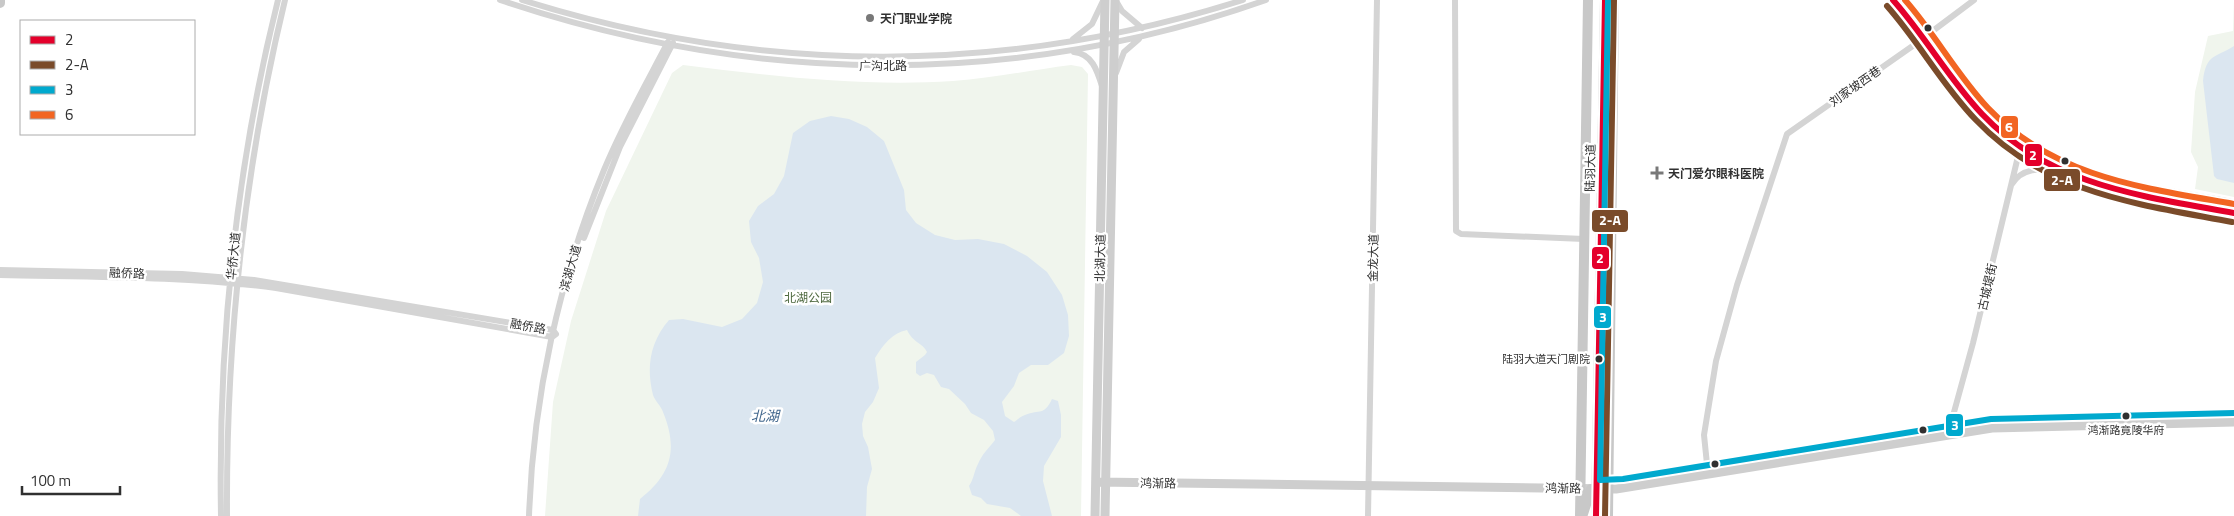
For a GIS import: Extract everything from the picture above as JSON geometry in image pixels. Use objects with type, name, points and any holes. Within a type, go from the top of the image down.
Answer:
[{"type":"main road","name":"北湖大道","points":[[1104,0],[1109,40]]},
{"type":"main road","name":"北湖大道","points":[[1105,516],[1101,482],[1108,89],[1109,40],[1115,0]]},
{"type":"main road","points":[[1581,516],[1588,0]]},
{"type":"main road","name":"陆羽大道","points":[[1596,516],[1594,489],[1599,0]]},
{"type":"main road","name":"陆羽大道","points":[[1590,516],[1594,489],[1605,0]]},
{"type":"main road","points":[[1608,516],[1614,0]]},
{"type":"main road","points":[[1893,0],[1927,35]]},
{"type":"main road","points":[[1903,0],[1981,113],[2021,145],[2060,171],[2103,187],[2183,199],[2234,204]]},
{"type":"main road","points":[[2021,145],[2093,175],[2234,213]]},
{"type":"main road","name":"鸿渐路","points":[[1101,482],[1608,489],[1998,427],[2234,422]]},
{"type":"main road","name":"北湖大道","points":[[1095,516],[1101,482]]},
{"type":"main road","points":[[1594,489],[1608,516]]},
{"type":"main road","points":[[1581,516],[1594,489]]},
{"type":"street","name":"华侨大道","points":[[221,516],[222,417],[247,151],[263,63],[278,0]]},
{"type":"street","name":"华侨大道","points":[[227,516],[228,402],[234,280],[266,81],[285,0]]},
{"type":"street","name":"广沟北路","points":[[500,0],[570,23],[669,46],[756,58],[862,66],[963,63],[1065,51],[1109,40],[1142,28],[1243,0]]},
{"type":"street","name":"广沟北路","points":[[522,0],[575,16],[672,39],[793,54],[870,58],[974,54],[1143,36],[1199,22],[1266,0]]},
{"type":"street","points":[[1064,43],[1086,30],[1096,17],[1104,0]]},
{"type":"street","points":[[1115,0],[1122,10],[1142,28]]},
{"type":"street","name":"金龙大道","points":[[1368,516],[1377,0]]},
{"type":"street","points":[[1455,0],[1456,231],[1461,234],[1584,239]]},
{"type":"street","name":"刘家坡西巷","points":[[1708,474],[1704,435],[1716,360],[1737,286],[1787,134],[1974,0]]},
{"type":"street","points":[[1108,89],[1124,52],[1143,36]]},
{"type":"street","name":"滨湖大道","points":[[529,516],[537,418],[554,334],[574,254],[601,177],[620,136],[672,39]]},
{"type":"street","points":[[1065,51],[1079,52],[1091,60],[1108,89]]},
{"type":"street","name":"古城堤街","points":[[1948,434],[1973,343],[2021,145]]},
{"type":"street","points":[[2010,190],[2016,179],[2024,173],[2040,169],[2060,171]]},
{"type":"street","name":"融侨路","points":[[0,270],[182,274],[234,280],[554,334]]},
{"type":"street","name":"融侨路","points":[[0,275],[234,280]]},
{"type":"street","name":"滨湖大道","points":[[533,516],[541,421],[554,334]]},
{"type":"green space","points":[[2234,0],[2234,197],[2195,189],[2198,167],[2191,152],[2195,92],[2208,36],[2233,31]]},
{"type":"green space","name":"北湖公园","points":[[683,65],[784,76],[886,83],[953,81],[1071,65],[1082,67],[1088,74],[1081,516],[545,516],[553,402],[571,321],[606,211],[672,73]]},
{"type":"water","points":[[2234,46],[2234,183],[2217,179],[2214,176],[2203,81],[2204,72],[2209,61]]},
{"type":"water","name":"北湖","points":[[831,116],[849,119],[867,127],[884,141],[904,190],[906,210],[916,223],[935,235],[955,240],[978,239],[1004,244],[1027,256],[1047,272],[1062,295],[1068,315],[1069,336],[1064,353],[1048,365],[1031,365],[1019,373],[1014,386],[1002,402],[1005,416],[1014,422],[1030,413],[1044,410],[1052,399],[1058,401],[1061,415],[1061,437],[1044,466],[1043,481],[1052,516],[1021,516],[1010,508],[987,504],[981,498],[972,495],[969,486],[980,460],[995,440],[993,431],[984,420],[971,413],[965,404],[949,389],[941,387],[934,375],[927,373],[920,376],[916,373],[916,362],[927,352],[912,338],[907,330],[888,340],[875,358],[879,388],[873,402],[865,412],[862,424],[863,436],[868,447],[872,469],[867,487],[866,516],[638,516],[640,499],[659,480],[669,460],[671,449],[668,425],[653,395],[651,385],[651,355],[658,337],[669,320],[683,319],[722,327],[742,319],[757,303],[763,282],[759,258],[751,242],[749,221],[758,206],[774,194],[784,176],[793,133],[810,121]]},
{"type":"transit line","name":"2","points":[[1596,516],[1605,0]]},
{"type":"transit line","name":"3","points":[[1608,0],[1600,480],[1623,479],[1991,419],[2234,413]]},
{"type":"transit line","name":"2-A","points":[[1605,516],[1614,0]]},
{"type":"transit line","name":"2","points":[[1893,0],[1970,101],[2009,138],[2037,157],[2067,172],[2099,184],[2132,193],[2234,213]]},
{"type":"transit line","name":"6","points":[[1905,0],[1966,82],[1988,108],[2014,132],[2042,150],[2072,165],[2102,176],[2134,185],[2234,204]]},
{"type":"transit line","name":"2-A","points":[[1887,6],[1964,107],[2003,145],[2032,165],[2063,180],[2095,192],[2162,209],[2232,222]]},
{"type":"place","name":"天门职业学院","points":[[870,18]]},
{"type":"place","name":"天门爱尔眼科医院","points":[[1657,173]]},
{"type":"place","name":"陆羽大道天门剧院","points":[[1599,359]]},
{"type":"place","name":"鸿渐路竟陵华府","points":[[2126,416]]}]
